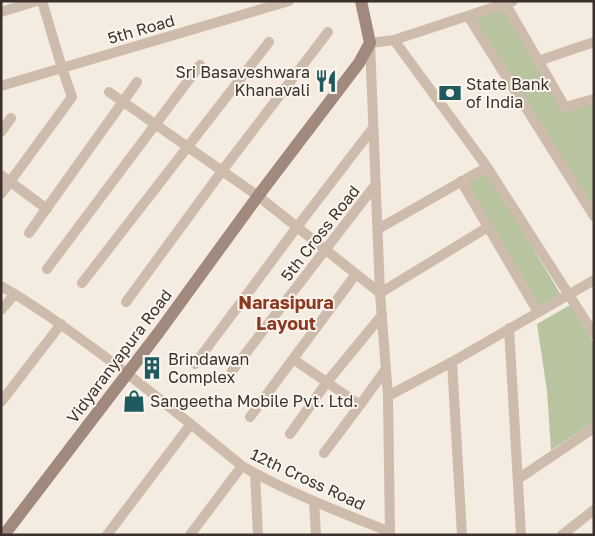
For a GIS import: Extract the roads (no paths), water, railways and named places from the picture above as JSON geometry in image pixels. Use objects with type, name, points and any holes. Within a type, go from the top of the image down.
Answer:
[{"type":"main road","points":[[361,1],[370,44]]},
{"type":"main road","name":"Vidyaranyapura Road","points":[[4,535],[159,332],[258,196],[359,63],[370,44]]},
{"type":"street","points":[[1,12],[37,1]]},
{"type":"street","points":[[1,194],[72,97],[42,1]]},
{"type":"street","name":"5th Road","points":[[1,86],[265,5],[289,1]]},
{"type":"street","points":[[390,534],[388,396],[380,293],[370,44],[394,40],[509,2],[538,60],[565,107],[594,99]]},
{"type":"street","points":[[468,16],[594,216]]},
{"type":"street","points":[[126,302],[222,170],[328,32]]},
{"type":"street","points":[[394,40],[487,168],[594,334]]},
{"type":"street","points":[[82,284],[269,42]]},
{"type":"street","points":[[538,60],[594,42]]},
{"type":"street","points":[[47,268],[200,65]]},
{"type":"street","points":[[29,233],[137,82]]},
{"type":"street","points":[[110,92],[258,196],[380,293]]},
{"type":"street","points":[[1,132],[11,118]]},
{"type":"street","points":[[195,364],[297,227],[374,128]]},
{"type":"street","points":[[378,229],[487,168]]},
{"type":"street","points":[[1,175],[47,209]]},
{"type":"street","points":[[461,181],[538,312]]},
{"type":"street","name":"5th Cross Road","points":[[232,371],[376,184]]},
{"type":"street","points":[[380,293],[488,227]]},
{"type":"street","points":[[250,417],[356,274]]},
{"type":"street","points":[[388,396],[452,362],[594,280]]},
{"type":"street","name":"12th Cross Road","points":[[1,286],[61,324],[127,373],[242,466],[255,474],[390,534]]},
{"type":"street","points":[[1,310],[15,294]]},
{"type":"street","points":[[290,434],[327,382],[382,316]]},
{"type":"street","points":[[1,402],[61,324]]},
{"type":"street","points":[[509,328],[521,535]]},
{"type":"street","points":[[293,359],[360,405]]},
{"type":"street","points":[[452,362],[462,535]]},
{"type":"street","points":[[324,452],[386,369]]},
{"type":"street","points":[[107,535],[191,424]]},
{"type":"street","points":[[518,479],[594,428]]},
{"type":"street","points":[[190,535],[242,466]]},
{"type":"street","points":[[255,474],[258,535]]},
{"type":"street","points":[[314,501],[316,535]]},
{"type":"street","points":[[562,535],[594,510]]},
{"type":"place","name":"Sri Basaveshwara Khanavali","points":[[326,81]]},
{"type":"place","name":"State Bank of India","points":[[450,93]]},
{"type":"place","name":"Brindawan Complex","points":[[152,368]]},
{"type":"place","name":"Sangeetha Mobile Pvt. Ltd.","points":[[134,401]]},
{"type":"district","name":"Narasipura Layout","points":[[286,313]]}]
